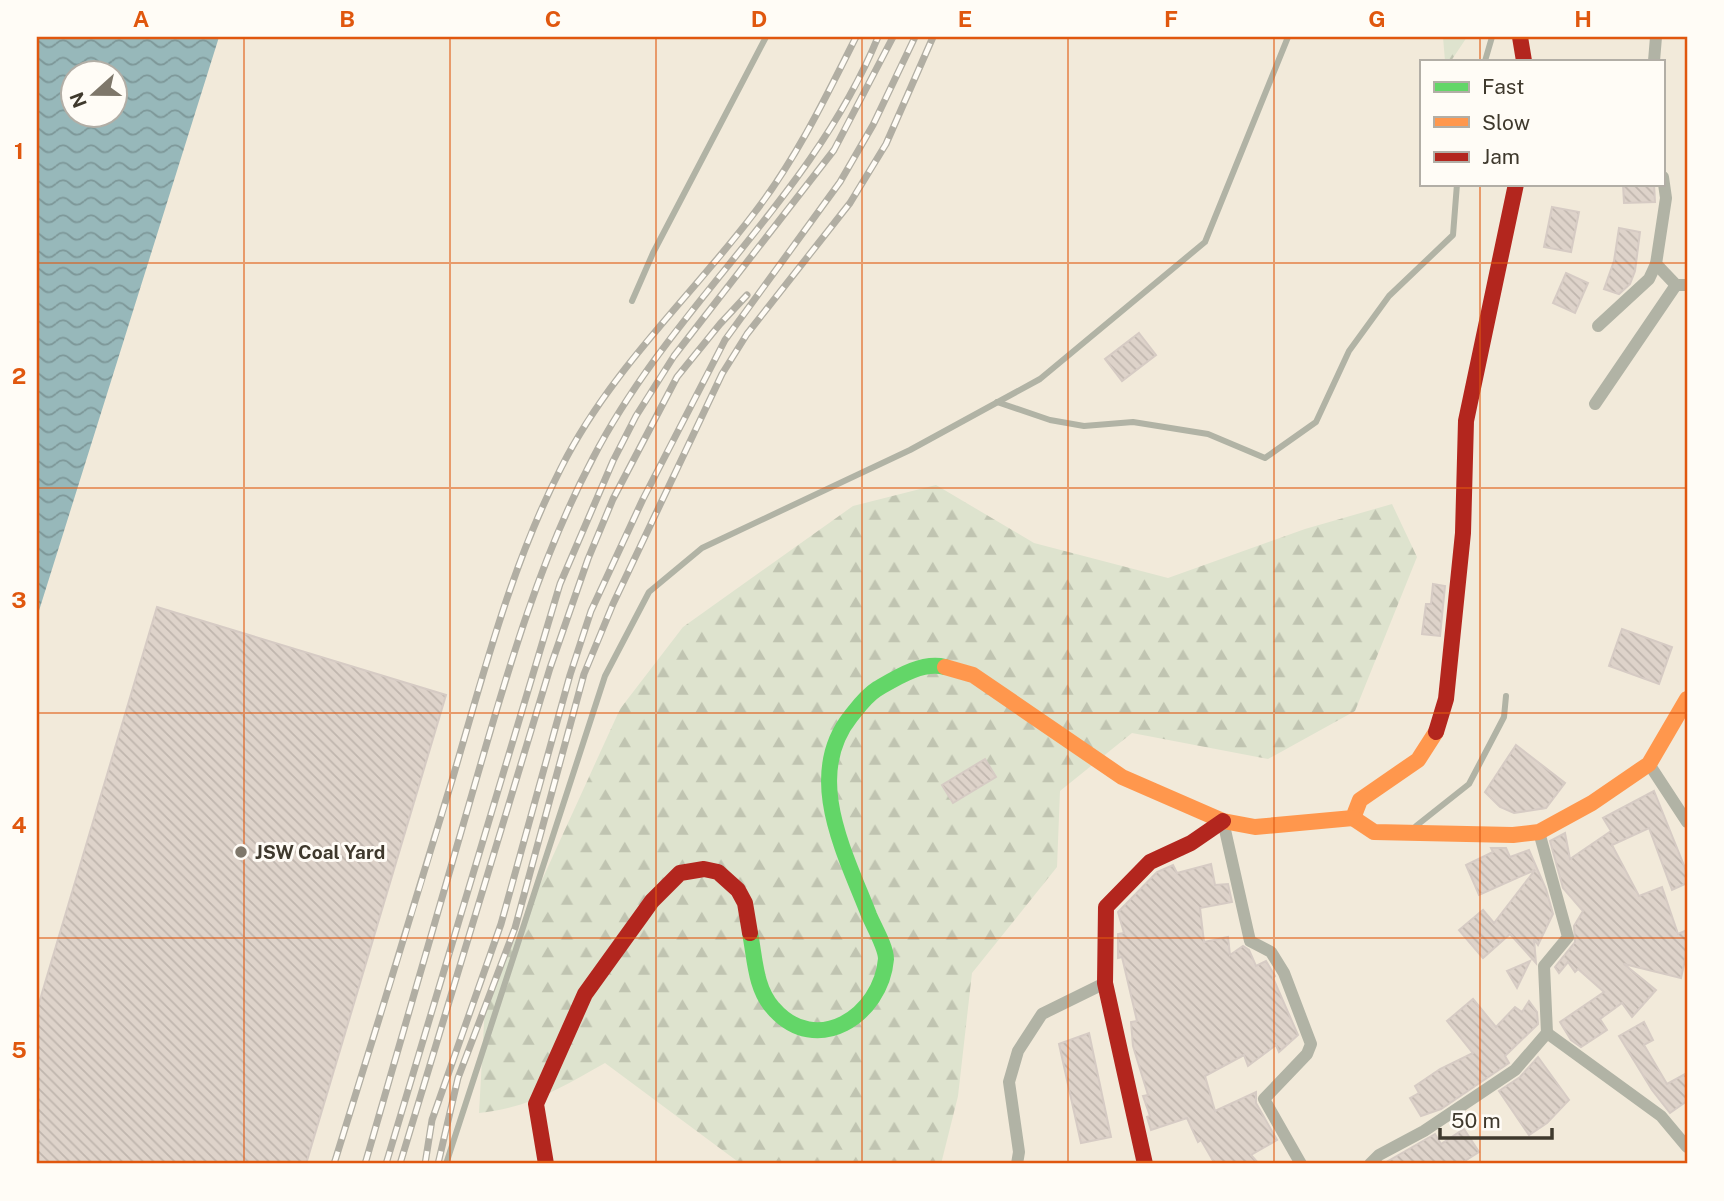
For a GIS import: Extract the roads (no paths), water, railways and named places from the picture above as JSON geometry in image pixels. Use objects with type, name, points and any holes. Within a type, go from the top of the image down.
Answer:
[{"type":"street","points":[[1520,37],[1524,60]]},
{"type":"street","points":[[1654,60],[1656,37]]},
{"type":"street","points":[[1353,818],[1360,800],[1418,760],[1436,733],[1446,699],[1463,533],[1466,421],[1516,186]]},
{"type":"street","points":[[1598,326],[1649,279],[1656,264],[1665,198],[1664,186]]},
{"type":"street","points":[[1595,404],[1682,285],[1656,264]]},
{"type":"street","points":[[546,1164],[536,1104],[585,994],[652,901],[680,873],[704,869],[718,872],[738,890],[745,903],[759,984],[773,1009],[796,1025],[824,1032],[847,1024],[864,1010],[874,994],[886,958],[836,831],[828,780],[836,735],[869,694],[902,674],[937,665],[973,676],[1122,777],[1223,821],[1255,827],[1353,818],[1374,832],[1513,835],[1539,832],[1592,803],[1649,764],[1687,699]]},
{"type":"street","points":[[1649,764],[1687,822]]},
{"type":"street","points":[[1145,1164],[1105,983],[1106,907],[1150,862],[1191,843],[1223,821]]},
{"type":"street","points":[[1223,821],[1250,941],[1271,952],[1284,973],[1311,1044],[1307,1054],[1264,1099],[1301,1164]]},
{"type":"street","points":[[1370,1164],[1515,1070],[1546,1033],[1544,966],[1568,937],[1539,832]]},
{"type":"street","points":[[1026,1164],[1018,1158],[1009,1082],[1018,1051],[1042,1014],[1105,983]]},
{"type":"street","points":[[1546,1033],[1661,1116],[1687,1147]]},
{"type":"lane","points":[[632,301],[653,253],[766,37]]},
{"type":"lane","points":[[446,1164],[606,676],[649,592],[702,548],[910,450],[1040,379],[1205,242],[1288,37]]},
{"type":"lane","points":[[1485,60],[1492,37]]},
{"type":"lane","points":[[997,402],[1050,420],[1084,426],[1133,422],[1208,433],[1265,458],[1316,422],[1349,351],[1389,296],[1453,235],[1457,186]]},
{"type":"lane","points":[[1409,832],[1469,784],[1504,717],[1506,696]]},
{"type":"water","points":[[37,37],[219,37],[37,617]]},
{"type":"railway","points":[[334,1164],[500,620],[543,505],[581,432],[603,399],[770,192],[810,127],[856,37]]},
{"type":"railway","points":[[365,1164],[509,670],[538,583],[573,499],[625,403],[662,350],[780,201],[817,149],[850,95],[878,37]]},
{"type":"railway","points":[[386,1164],[560,584],[613,461],[636,416],[674,356],[834,150],[893,37]]},
{"type":"railway","points":[[425,1164],[432,1120],[501,924],[570,675],[591,611],[643,499],[725,340],[840,182],[873,125],[915,37]]},
{"type":"railway","points":[[438,1164],[458,1078],[515,928],[584,674],[613,604],[722,374],[747,334],[850,203],[886,144],[933,37]]},
{"type":"railway","points":[[400,1164],[550,668],[588,559],[613,499],[677,377],[747,295]]},
{"type":"place","name":"JSW Coal Yard","points":[[241,852]]}]
